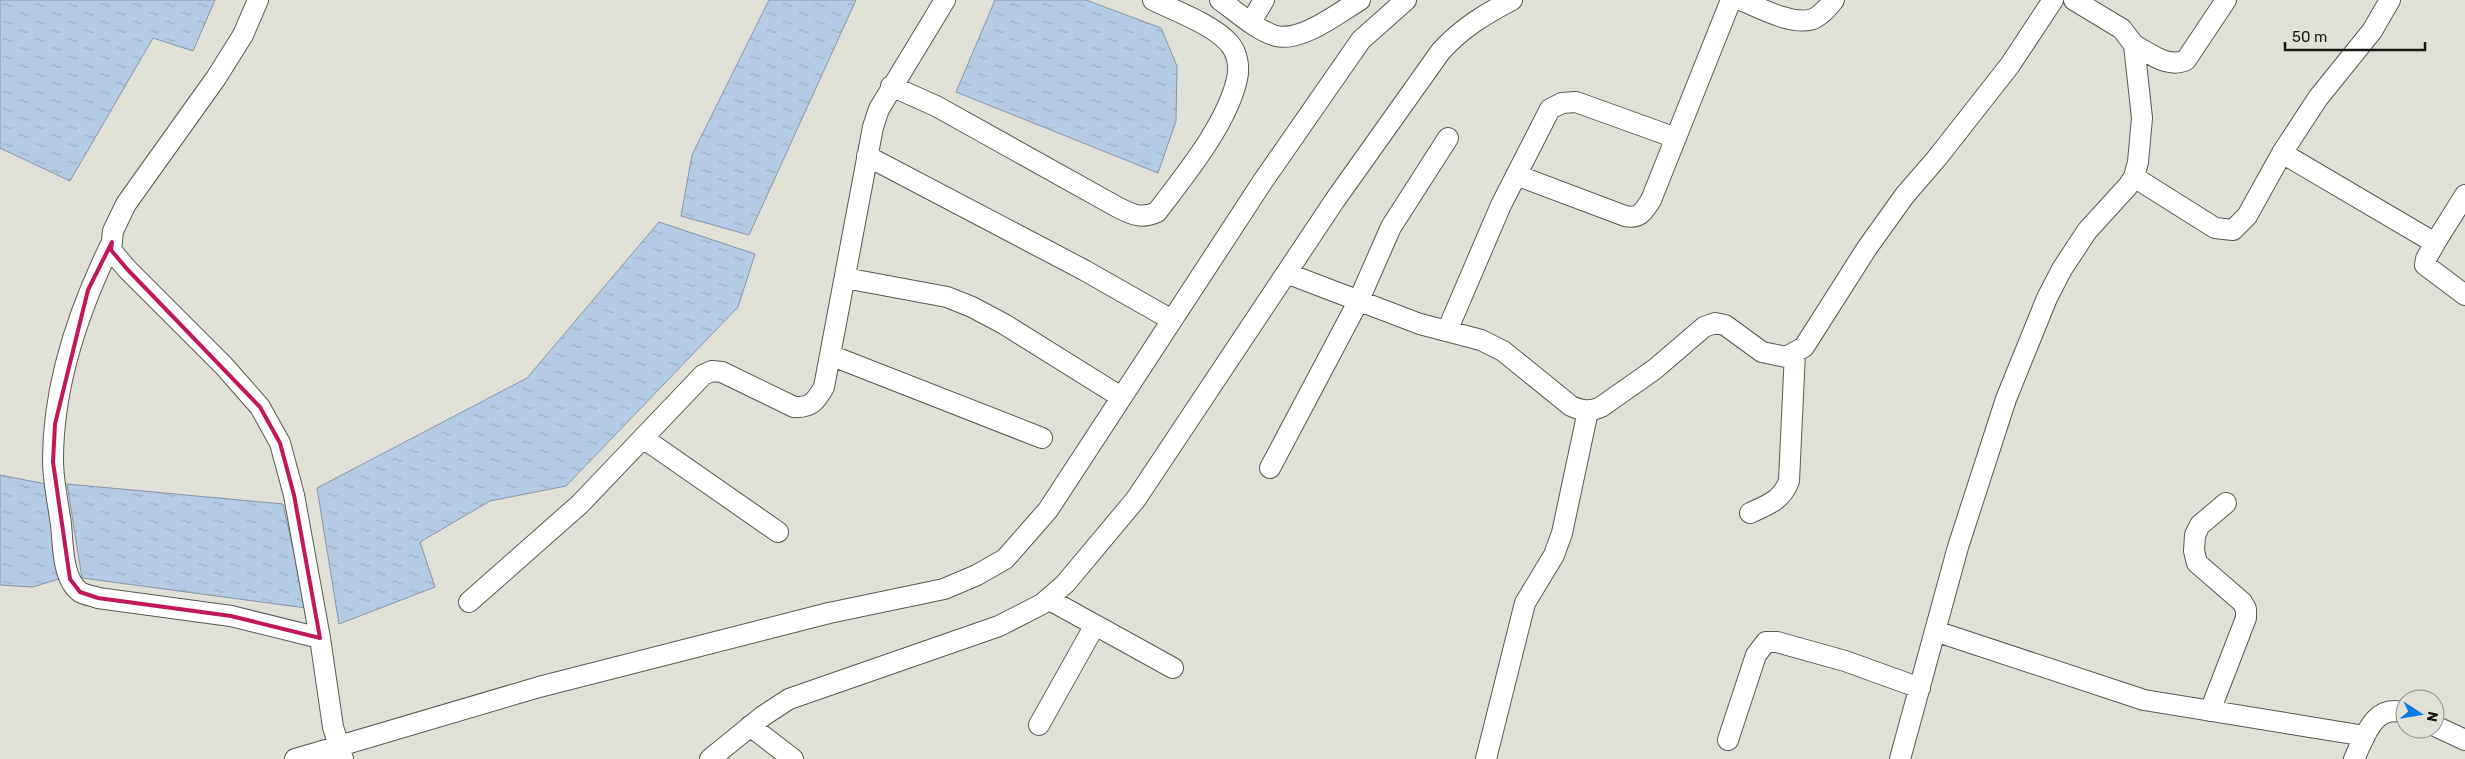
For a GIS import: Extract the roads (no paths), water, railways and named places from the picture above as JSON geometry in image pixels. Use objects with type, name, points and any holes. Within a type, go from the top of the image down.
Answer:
[{"type":"street","points":[[258,0],[243,35],[216,78],[126,204],[113,231],[111,250],[127,269],[224,366],[260,407],[280,443],[294,495],[337,742]]},
{"type":"street","points":[[469,602],[580,504],[703,375],[712,371],[722,372],[794,407],[806,408],[815,402],[824,387],[867,156],[878,109],[945,0]]},
{"type":"street","points":[[891,86],[936,106],[1135,216],[1150,215],[1157,212],[1194,164],[1225,109],[1238,78],[1237,57],[1230,44],[1219,34],[1153,0]]},
{"type":"street","points":[[1220,0],[1276,36],[1290,37],[1305,32],[1360,0]]},
{"type":"street","points":[[1252,22],[1264,0]]},
{"type":"street","points":[[294,759],[337,742],[558,682],[829,613],[944,589],[977,575],[1005,559],[1025,540],[1048,510],[1264,181],[1361,40],[1406,0]]},
{"type":"street","points":[[710,759],[750,726],[790,699],[810,690],[999,626],[1048,599],[1066,584],[1099,547],[1136,499],[1286,273],[1441,51],[1458,33],[1479,17],[1512,0]]},
{"type":"street","points":[[1516,175],[1634,218],[1642,214],[1651,200],[1731,0]]},
{"type":"street","points":[[1741,0],[1773,14],[1801,20],[1813,19],[1826,10],[1834,0]]},
{"type":"street","points":[[1286,273],[1420,324],[1481,340],[1503,351],[1571,406],[1588,411],[1601,407],[1655,369],[1704,327],[1715,323],[1724,325],[1762,352],[1773,356],[1786,357],[1804,347],[1867,248],[1905,195],[1937,158],[2010,65],[2053,0]]},
{"type":"street","points":[[2074,0],[2122,29],[2134,45],[2167,63],[2177,65],[2186,60],[2226,0]]},
{"type":"street","points":[[2134,177],[2215,228],[2233,230],[2247,216],[2282,153],[2318,98],[2372,32],[2390,0]]},
{"type":"street","points":[[1900,759],[1958,548],[2006,399],[2046,298],[2087,231],[2134,177],[2138,162],[2142,118],[2134,45]]},
{"type":"street","points":[[1446,331],[1516,175],[1550,109],[1562,103],[1576,102],[1676,138]]},
{"type":"street","points":[[1270,468],[1358,302],[1391,227],[1448,138]]},
{"type":"street","points":[[2282,153],[2435,243]]},
{"type":"street","points":[[867,156],[1076,266],[1172,320]]},
{"type":"street","points":[[2465,195],[2426,259],[2426,265],[2465,295]]},
{"type":"street","points":[[112,242],[88,290],[63,377],[55,424],[53,462],[65,558],[70,579],[80,592],[98,598],[230,616],[320,638]]},
{"type":"street","points":[[845,278],[947,297],[972,307],[1004,324],[1120,398]]},
{"type":"street","points":[[1750,514],[1776,501],[1784,494],[1789,481],[1795,352]]},
{"type":"street","points":[[830,355],[1042,438]]},
{"type":"street","points":[[1486,759],[1525,603],[1554,555],[1562,533],[1588,411]]},
{"type":"street","points":[[643,438],[778,532]]},
{"type":"street","points":[[2210,711],[2246,618],[2246,609],[2242,602],[2197,563],[2194,550],[2195,535],[2200,525],[2226,503]]},
{"type":"street","points":[[1048,599],[1173,668]]},
{"type":"street","points":[[1039,724],[1095,625]]},
{"type":"street","points":[[1935,631],[2144,700],[2365,736]]},
{"type":"street","points":[[1728,740],[1756,655],[1766,642],[1777,642],[1845,661],[1920,688]]},
{"type":"street","points":[[2354,759],[2375,719],[2383,712],[2395,711]]},
{"type":"street","points":[[750,726],[793,759]]},
{"type":"street","points":[[2445,731],[2465,740]]},
{"type":"water","points":[[0,0],[215,0],[193,51],[153,38],[70,181],[0,148]]},
{"type":"water","points":[[769,0],[856,0],[749,235],[681,216],[692,155]]},
{"type":"water","points":[[995,0],[1086,0],[1161,28],[1177,66],[1176,121],[1158,173],[956,92]]},
{"type":"water","points":[[659,222],[755,254],[738,307],[566,486],[490,501],[420,542],[435,587],[339,624],[317,488],[527,378]]},
{"type":"water","points":[[0,475],[51,485],[65,577],[33,587],[0,585]]},
{"type":"water","points":[[67,484],[283,504],[306,608],[82,578]]}]
